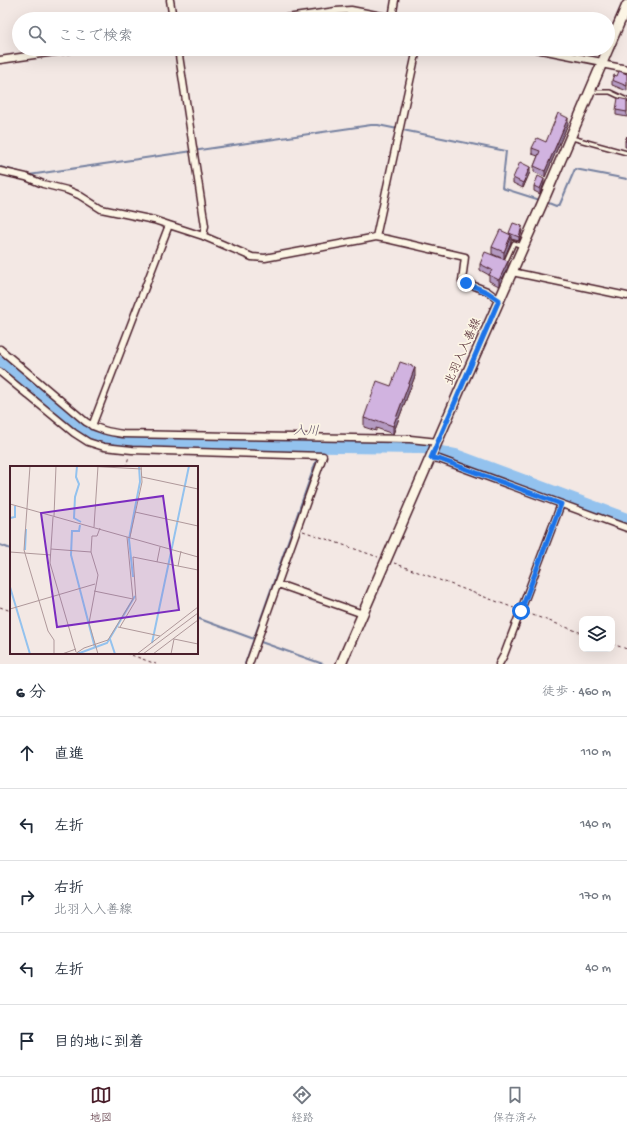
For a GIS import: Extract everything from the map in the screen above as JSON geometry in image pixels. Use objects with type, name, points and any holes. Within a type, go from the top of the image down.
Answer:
[{"type":"main road","name":"北羽入入善線","points":[[615,33],[627,5]]},
{"type":"main road","name":"北羽入入善線","points":[[341,664],[499,300],[514,270],[605,56]]},
{"type":"street","points":[[170,0],[172,12]]},
{"type":"street","points":[[395,12],[396,0]]},
{"type":"street","points":[[324,12],[336,10],[362,12]]},
{"type":"street","points":[[0,60],[27,56]]},
{"type":"street","points":[[179,56],[205,226],[203,236]]},
{"type":"street","points":[[376,238],[415,56]]},
{"type":"street","points":[[569,56],[627,69]]},
{"type":"street","points":[[0,171],[26,177],[43,184],[67,190],[79,195],[101,209],[154,220],[203,236],[252,257],[265,258],[376,238],[387,239],[466,257],[462,281],[487,292],[499,300]]},
{"type":"street","points":[[92,426],[169,225]]},
{"type":"street","points":[[514,270],[627,296]]},
{"type":"street","points":[[0,349],[86,422],[106,432],[123,434],[410,439],[437,443]]},
{"type":"street","points":[[0,372],[74,433],[88,442],[104,447],[132,450],[323,456],[249,664]]},
{"type":"street","points":[[431,456],[627,528]]},
{"type":"street","points":[[499,664],[504,655],[561,504]]},
{"type":"street","points":[[278,584],[363,614]]},
{"type":"lane","points":[[590,92],[610,92],[627,100]]},
{"type":"lane","points":[[571,137],[627,153]]},
{"type":"lane","points":[[505,263],[514,243],[524,246]]},
{"type":"lane","points":[[498,260],[514,270]]},
{"type":"path","points":[[126,466],[132,450]]},
{"type":"path","points":[[297,529],[386,560],[579,632]]},
{"type":"path","points":[[0,607],[10,611]]},
{"type":"path","points":[[615,645],[627,649]]},
{"type":"path","points":[[129,654],[156,664]]},
{"type":"building","points":[[619,71],[627,74],[627,86],[612,80],[614,75],[617,76]]},
{"type":"building","points":[[618,98],[627,100],[627,112],[616,110]]},
{"type":"building","points":[[558,113],[568,118],[545,171],[534,166],[540,151],[532,148],[537,138],[546,142]]},
{"type":"building","points":[[520,162],[530,167],[523,183],[513,178]]},
{"type":"building","points":[[538,176],[544,179],[540,189],[534,186]]},
{"type":"building","points":[[513,223],[522,226],[519,237],[509,233]]},
{"type":"building","points":[[500,230],[511,235],[504,252],[492,247]]},
{"type":"building","points":[[485,252],[508,261],[499,280],[489,275],[492,270],[480,264]]},
{"type":"building","points":[[400,362],[415,367],[393,426],[376,420],[376,422],[364,418],[377,381],[391,386]]},
{"type":"waterway","points":[[0,167],[29,175],[378,125],[506,151],[502,188],[540,200]]},
{"type":"waterway","points":[[546,202],[556,206],[560,204],[575,169],[627,179]]},
{"type":"waterway","name":"入川","points":[[0,362],[79,428],[100,439],[119,443],[423,448],[456,455],[627,519]]},
{"type":"waterway","points":[[245,664],[321,447]]},
{"type":"waterway","points":[[0,545],[10,549]]},
{"type":"waterway","points":[[198,618],[254,639]]},
{"type":"waterway","points":[[258,641],[323,664]]},
{"type":"route","points":[[466,283],[487,292],[499,300],[431,458],[439,459],[561,504],[521,611]]}]
